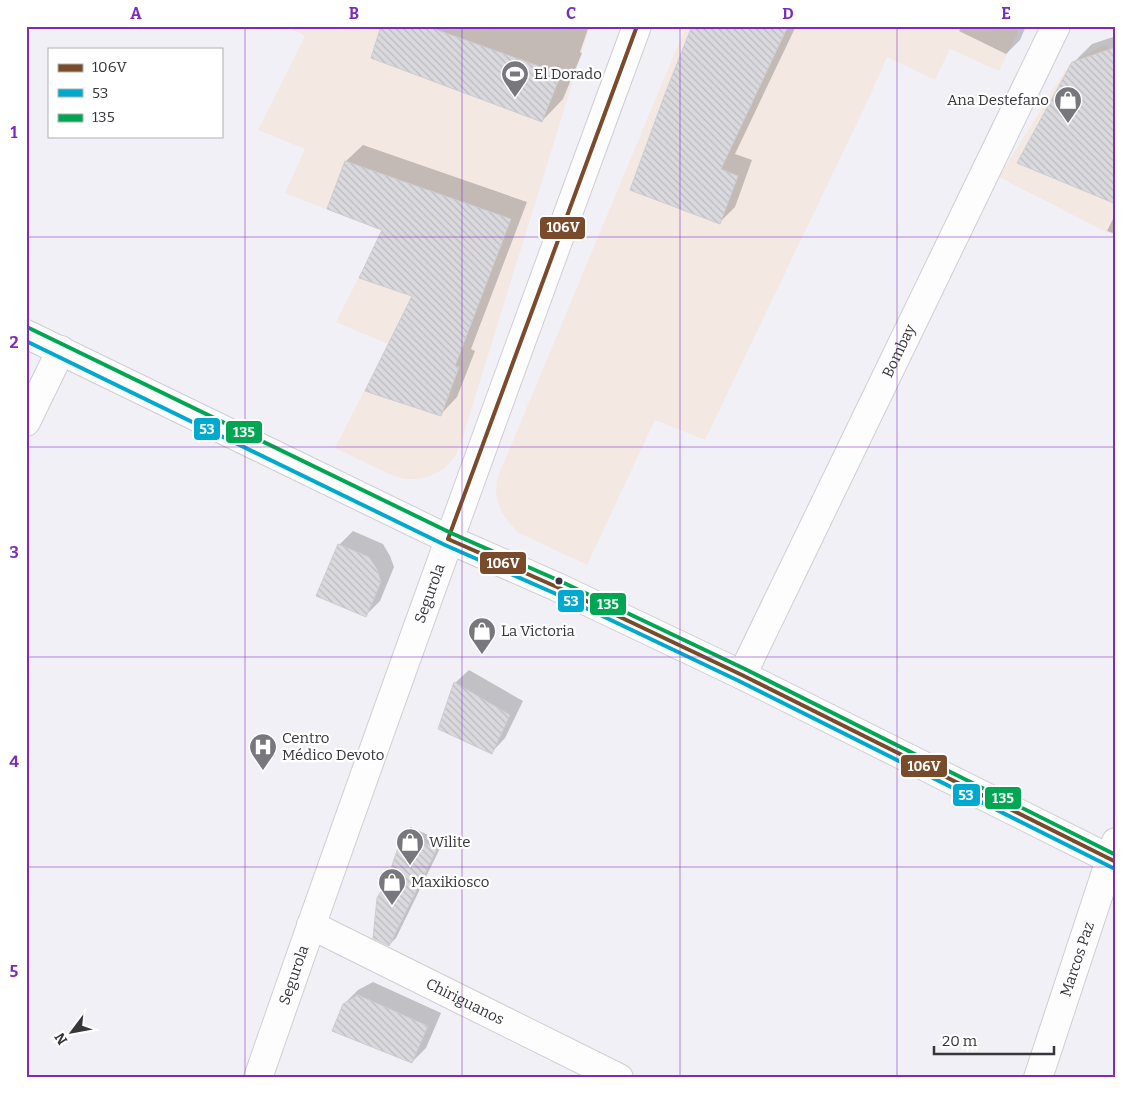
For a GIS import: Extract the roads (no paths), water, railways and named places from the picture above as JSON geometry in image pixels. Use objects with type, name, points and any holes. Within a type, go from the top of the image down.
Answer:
[{"type":"street","name":"Segurola","points":[[258,1078],[448,539],[637,26]]},
{"type":"street","name":"Bombay","points":[[742,675],[1056,26]]},
{"type":"street","points":[[26,334],[448,539],[557,587],[1114,854]]},
{"type":"street","points":[[26,422],[61,350]]},
{"type":"street","name":"Marcos Paz","points":[[1038,1078],[1114,854]]},
{"type":"street","name":"Chiriguanos","points":[[311,925],[619,1078]]},
{"type":"place","name":"El Dorado","points":[[515,98]]},
{"type":"place","name":"Ana Destefano","points":[[1068,124]]},
{"type":"place","name":"La Victoria","points":[[482,655]]},
{"type":"place","name":"Centro Médico Devoto","points":[[263,771]]},
{"type":"place","name":"Wilite","points":[[410,866]]},
{"type":"place","name":"Maxikiosco","points":[[392,906]]}]
